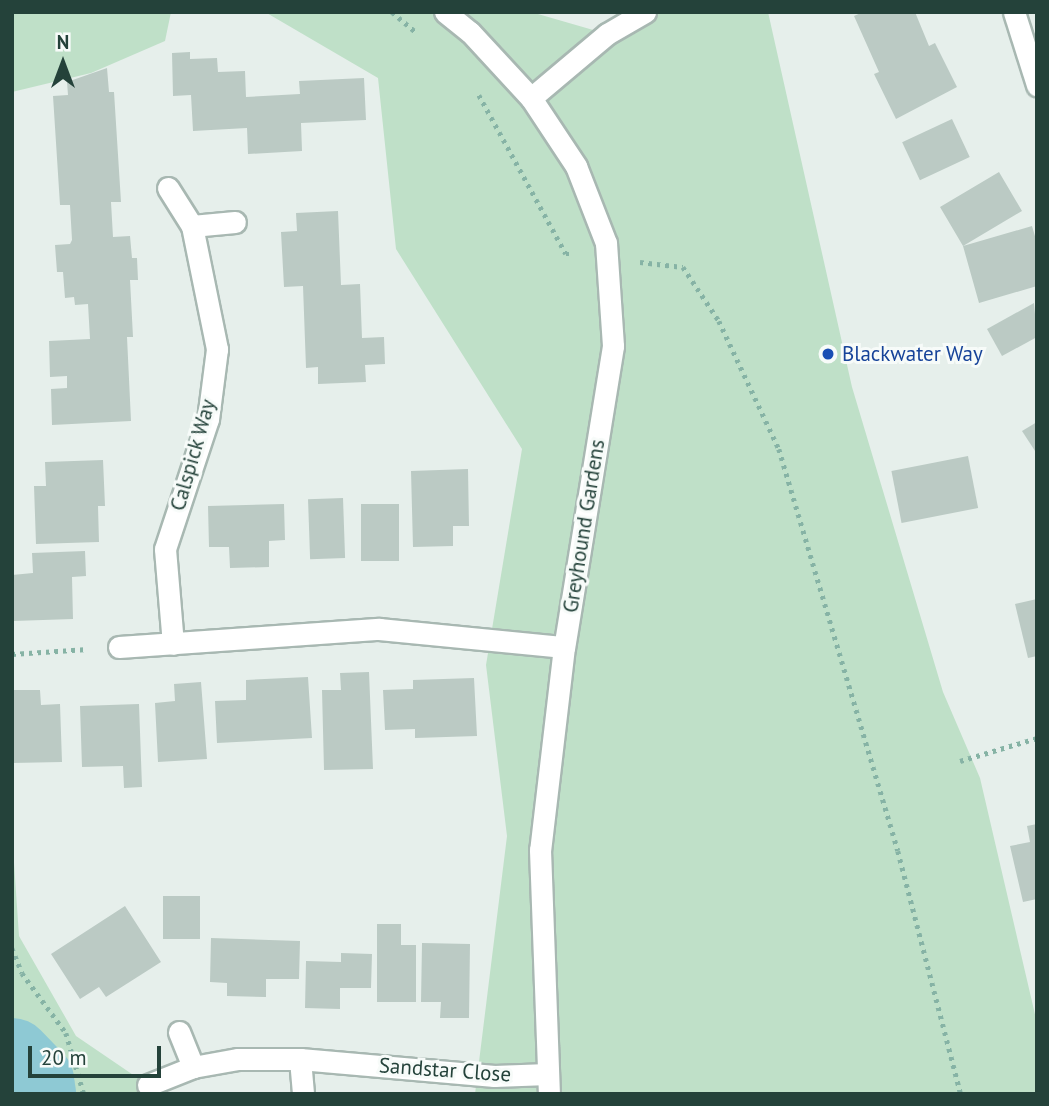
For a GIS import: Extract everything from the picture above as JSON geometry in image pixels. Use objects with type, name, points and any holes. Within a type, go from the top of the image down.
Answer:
[{"type":"street","name":"Greyhound Gardens","points":[[444,12],[470,32],[531,98],[576,166],[606,243],[613,346],[564,647],[541,850],[549,1084]]},
{"type":"street","points":[[531,98],[607,34],[645,12]]},
{"type":"street","points":[[1014,12],[1037,85]]},
{"type":"street","name":"Calspick Way","points":[[167,188],[192,226],[217,349],[208,419],[165,550],[173,644]]},
{"type":"street","points":[[192,226],[234,222]]},
{"type":"street","points":[[119,647],[379,629],[564,647]]},
{"type":"street","points":[[178,1032],[193,1067]]},
{"type":"street","name":"Sandstar Close","points":[[148,1085],[193,1067],[238,1059],[300,1059],[494,1076],[549,1084]]},
{"type":"street","points":[[300,1059],[303,1094]]},
{"type":"path","points":[[392,12],[424,38]]},
{"type":"path","points":[[474,84],[566,254],[683,267],[719,321],[779,449],[898,851],[961,1094]]},
{"type":"path","points":[[12,654],[119,647]]},
{"type":"path","points":[[960,761],[1037,738]]},
{"type":"path","points":[[12,947],[22,973],[66,1033],[84,1094]]},
{"type":"green space","points":[[12,12],[171,12],[165,41],[91,73],[12,92]]},
{"type":"green space","points":[[265,12],[531,12],[607,34],[645,12],[768,12],[852,387],[943,692],[980,778],[1037,1023],[1037,1094],[475,1094],[507,836],[486,665],[522,449],[396,249],[378,78]]},
{"type":"green space","points":[[12,833],[19,936],[76,1036],[148,1085],[145,1094],[12,1094]]},
{"type":"building","points":[[863,12],[915,12],[929,46],[935,43],[957,87],[896,119],[874,74],[879,72],[854,16]]},
{"type":"building","points":[[190,52],[190,59],[217,58],[218,72],[245,71],[246,97],[300,94],[299,81],[364,78],[366,120],[301,123],[302,151],[248,154],[247,128],[193,131],[191,95],[173,96],[172,53]]},
{"type":"building","points":[[107,68],[109,92],[114,92],[121,202],[111,202],[113,237],[130,236],[132,258],[137,258],[138,280],[130,280],[133,337],[127,337],[131,421],[52,425],[51,389],[67,388],[67,376],[50,377],[49,341],[90,339],[88,304],[75,305],[74,297],[65,298],[63,272],[57,272],[55,245],[70,244],[72,240],[70,205],[60,205],[53,96],[68,95],[67,82]]},
{"type":"building","points":[[952,119],[970,157],[920,180],[902,142]]},
{"type":"building","points":[[999,172],[1022,211],[963,246],[940,207]]},
{"type":"building","points":[[338,211],[341,285],[360,284],[362,338],[384,337],[385,364],[365,365],[366,382],[318,384],[318,367],[306,368],[303,286],[284,287],[281,232],[297,231],[296,213]]},
{"type":"building","points":[[1032,226],[1037,243],[1037,286],[979,303],[963,246]]},
{"type":"building","points":[[1034,303],[1037,337],[1002,356],[987,329]]},
{"type":"building","points":[[1037,422],[1037,454],[1022,431]]},
{"type":"building","points":[[968,456],[978,508],[902,523],[891,471]]},
{"type":"building","points":[[103,460],[105,506],[98,506],[99,542],[36,544],[34,486],[46,486],[45,462]]},
{"type":"building","points":[[468,469],[469,526],[453,526],[453,546],[413,547],[411,471]]},
{"type":"building","points":[[343,498],[345,558],[310,559],[308,499]]},
{"type":"building","points":[[284,504],[285,540],[269,541],[269,567],[230,568],[229,547],[209,547],[208,506]]},
{"type":"building","points":[[361,504],[399,504],[399,561],[361,561]]},
{"type":"building","points":[[85,551],[86,576],[72,577],[73,619],[13,621],[12,575],[33,573],[32,553]]},
{"type":"building","points":[[1037,599],[1037,656],[1028,658],[1015,604]]},
{"type":"building","points":[[369,672],[373,769],[324,770],[322,690],[341,690],[340,673]]},
{"type":"building","points":[[308,677],[312,738],[217,743],[215,701],[246,700],[246,680]]},
{"type":"building","points":[[474,678],[477,736],[415,738],[415,729],[385,730],[383,690],[413,689],[413,680]]},
{"type":"building","points":[[201,682],[207,759],[158,762],[155,703],[175,701],[174,684]]},
{"type":"building","points":[[12,690],[40,690],[41,705],[60,704],[62,762],[12,763]]},
{"type":"building","points":[[139,704],[142,787],[124,788],[123,766],[82,767],[80,706]]},
{"type":"building","points":[[1037,824],[1037,899],[1023,902],[1010,846],[1030,842],[1027,826]]},
{"type":"building","points":[[163,896],[200,896],[200,939],[163,939]]},
{"type":"building","points":[[125,906],[161,962],[106,997],[99,987],[80,999],[51,954]]},
{"type":"building","points":[[377,924],[401,924],[401,945],[416,945],[416,1002],[377,1002]]},
{"type":"building","points":[[211,938],[300,941],[299,979],[266,979],[266,997],[227,996],[227,983],[210,982]]},
{"type":"building","points":[[422,943],[470,944],[469,1018],[440,1018],[441,1002],[421,1002]]},
{"type":"building","points":[[341,953],[372,954],[371,988],[340,988],[340,1009],[305,1008],[306,961],[341,962]]},
{"type":"waterway","points":[[12,1058],[34,1081],[36,1094]]},
{"type":"place","name":"Blackwater Way","points":[[828,354]]}]
